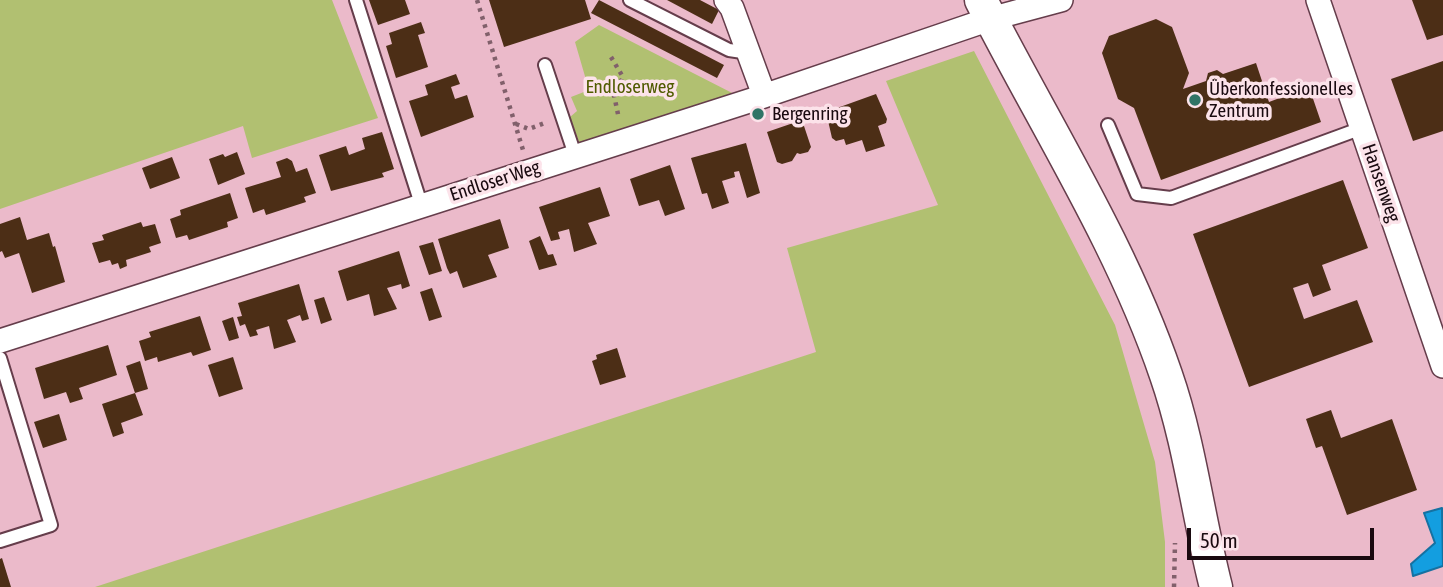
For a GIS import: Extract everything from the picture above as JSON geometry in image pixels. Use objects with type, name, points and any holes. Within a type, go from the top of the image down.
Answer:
[{"type":"main road","points":[[985,9],[1116,253],[1166,374],[1183,429],[1190,540],[1196,587]]},
{"type":"main road","points":[[1190,540],[1216,587]]},
{"type":"street","points":[[726,0],[732,8],[764,95]]},
{"type":"street","name":"Endloser Weg","points":[[0,341],[764,95],[985,9],[1061,0]]},
{"type":"street","name":"Hansenweg","points":[[1318,0],[1443,366]]},
{"type":"lane","points":[[356,0],[421,204]]},
{"type":"lane","points":[[630,0],[729,50],[749,53]]},
{"type":"lane","points":[[544,65],[575,155]]},
{"type":"lane","points":[[1108,125],[1137,194],[1171,198],[1362,128]]},
{"type":"lane","points":[[0,358],[51,525],[0,541]]},
{"type":"path","points":[[477,0],[529,170]]},
{"type":"path","points":[[611,57],[624,77],[614,95],[623,140]]},
{"type":"path","points":[[515,124],[528,129],[562,116]]},
{"type":"path","points":[[1174,587],[1190,540]]},
{"type":"green space","points":[[0,0],[332,0],[378,118],[252,158],[243,126],[0,209]]},
{"type":"green space","name":"Endloserweg","points":[[599,25],[740,97],[580,145],[570,117],[577,111],[571,97],[589,90],[575,42]]},
{"type":"green space","points":[[974,51],[1115,325],[1155,462],[1165,542],[1165,587],[95,587],[816,352],[787,248],[938,205],[886,81]]},
{"type":"water","points":[[1442,508],[1443,566],[1413,576],[1411,564],[1435,543],[1424,513]]},
{"type":"building","points":[[369,0],[405,0],[410,14],[378,25]]},
{"type":"building","points":[[489,0],[585,0],[591,19],[504,47]]},
{"type":"building","points":[[599,0],[724,65],[717,78],[591,13]]},
{"type":"building","points":[[667,0],[700,0],[719,10],[712,24]]},
{"type":"building","points":[[1412,0],[1443,0],[1443,35],[1427,40]]},
{"type":"building","name":"Überkonfessionelles Zentrum","points":[[1156,19],[1172,27],[1189,73],[1183,89],[1206,81],[1208,73],[1217,70],[1223,74],[1256,63],[1269,102],[1309,87],[1321,122],[1161,180],[1134,108],[1118,99],[1102,53],[1109,36]]},
{"type":"building","points":[[421,22],[425,33],[418,35],[428,67],[396,78],[386,46],[392,44],[389,33]]},
{"type":"building","points":[[1443,61],[1443,131],[1413,141],[1391,79]]},
{"type":"building","points":[[456,74],[460,84],[451,87],[455,99],[467,95],[474,117],[421,137],[409,101],[428,95],[425,85]]},
{"type":"building","points":[[876,94],[887,119],[886,123],[878,126],[885,146],[866,152],[862,140],[846,145],[844,139],[836,141],[832,138],[826,112]]},
{"type":"building","points":[[802,120],[811,147],[808,152],[797,153],[792,161],[782,164],[777,162],[767,132]]},
{"type":"building","points":[[382,132],[394,169],[382,173],[384,177],[331,191],[319,155],[346,146],[349,155],[365,149],[362,138]]},
{"type":"building","points":[[746,143],[760,193],[747,198],[739,171],[734,172],[735,177],[722,181],[729,203],[712,209],[707,193],[702,194],[691,158]]},
{"type":"building","points":[[237,152],[245,174],[218,185],[209,159]]},
{"type":"building","points":[[172,157],[180,178],[150,189],[142,168]]},
{"type":"building","points":[[287,158],[292,161],[296,172],[307,168],[316,193],[304,197],[306,202],[266,215],[264,209],[253,213],[245,188],[281,177],[276,162]]},
{"type":"building","points":[[670,165],[685,209],[665,216],[659,200],[639,206],[630,179]]},
{"type":"building","points":[[1343,180],[1368,248],[1322,265],[1331,290],[1313,297],[1308,283],[1293,288],[1304,319],[1357,300],[1373,342],[1249,387],[1193,234]]},
{"type":"building","points":[[600,187],[610,216],[588,223],[597,244],[574,252],[569,229],[558,232],[560,239],[551,241],[539,207]]},
{"type":"building","points":[[230,193],[238,218],[227,222],[228,227],[189,240],[187,235],[176,238],[170,219],[181,215],[180,210]]},
{"type":"building","points":[[20,217],[27,240],[49,233],[65,282],[32,293],[19,253],[5,258],[2,251],[0,252],[0,224]]},
{"type":"building","points":[[500,219],[509,248],[488,255],[497,277],[463,288],[457,271],[450,274],[438,239]]},
{"type":"building","points":[[141,222],[143,227],[155,224],[161,243],[149,247],[151,252],[126,260],[127,266],[120,269],[118,263],[112,265],[110,260],[99,263],[92,243],[104,240],[102,235]]},
{"type":"building","points":[[540,236],[548,255],[553,254],[557,265],[539,270],[529,241]]},
{"type":"building","points":[[433,242],[442,271],[429,275],[419,246]]},
{"type":"building","points":[[399,251],[410,286],[402,289],[401,284],[387,288],[397,309],[374,316],[369,294],[347,301],[338,271]]},
{"type":"building","points":[[299,284],[309,319],[302,321],[300,315],[287,320],[296,342],[274,349],[269,326],[256,330],[258,335],[250,337],[245,324],[240,326],[237,317],[242,316],[238,303]]},
{"type":"building","points":[[432,288],[442,317],[429,321],[420,292]]},
{"type":"building","points":[[324,297],[332,320],[321,324],[314,300]]},
{"type":"building","points":[[200,316],[211,350],[193,356],[191,352],[158,362],[157,357],[145,361],[139,341],[151,337],[149,332]]},
{"type":"building","points":[[233,317],[239,338],[229,341],[222,321]]},
{"type":"building","points":[[108,345],[117,375],[79,388],[83,399],[70,403],[66,392],[44,399],[35,368]]},
{"type":"building","points":[[617,348],[626,377],[600,385],[592,361],[597,359],[596,355]]},
{"type":"building","points":[[233,357],[243,389],[219,397],[208,365]]},
{"type":"building","points":[[140,361],[148,389],[135,393],[126,366]]},
{"type":"building","points":[[135,393],[143,415],[121,423],[124,433],[113,437],[102,404]]},
{"type":"building","points":[[1331,410],[1341,438],[1392,419],[1417,490],[1347,515],[1322,446],[1316,448],[1306,419]]},
{"type":"building","points":[[59,414],[67,440],[43,448],[34,422]]},
{"type":"building","points":[[2,558],[11,587],[0,587]]},
{"type":"place","name":"Überkonfessionelles Zentrum","points":[[1195,100]]},
{"type":"place","name":"Bergenring","points":[[758,114]]}]
